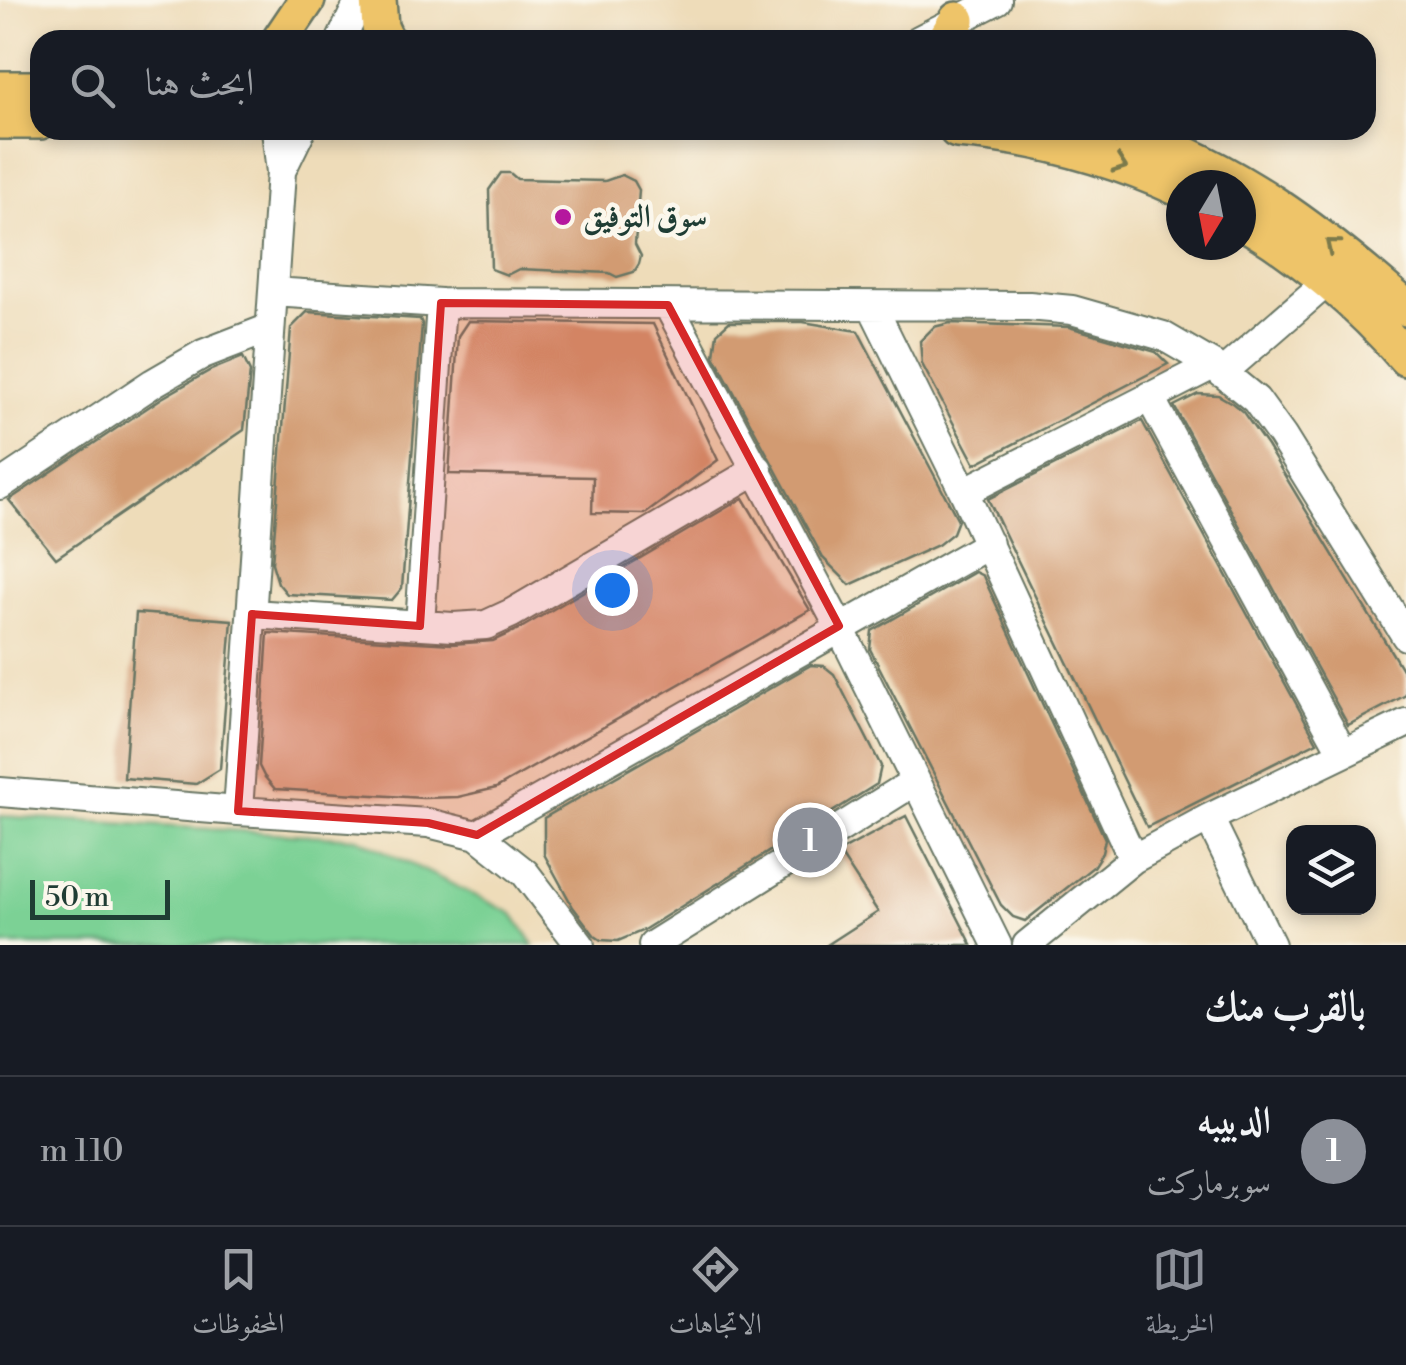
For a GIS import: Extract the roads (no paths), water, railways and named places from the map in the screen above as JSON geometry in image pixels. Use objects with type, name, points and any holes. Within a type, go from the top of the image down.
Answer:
[{"type":"main road","points":[[288,30],[311,0]]},
{"type":"main road","points":[[378,0],[381,30]]},
{"type":"main road","points":[[0,89],[30,89]]},
{"type":"main road","points":[[0,121],[30,121]]},
{"type":"main road","points":[[1030,140],[1076,150],[1166,183]]},
{"type":"main road","points":[[1154,140],[1211,167],[1298,218],[1401,328]]},
{"type":"main road","points":[[1256,228],[1327,282],[1401,328]]},
{"type":"street","points":[[302,30],[311,0]]},
{"type":"street","points":[[346,30],[360,0]]},
{"type":"street","points":[[951,30],[997,0]]},
{"type":"street","points":[[238,810],[280,172],[277,140]]},
{"type":"street","points":[[280,172],[297,140]]},
{"type":"street","points":[[964,492],[1149,396],[1218,369],[1327,282]]},
{"type":"street","points":[[273,292],[441,303],[1029,306],[1072,310],[1163,336],[1218,369],[1256,400],[1406,636]]},
{"type":"street","points":[[420,625],[441,303]]},
{"type":"street","points":[[668,306],[839,626],[997,945]]},
{"type":"street","points":[[872,306],[964,492],[1133,858]]},
{"type":"street","points":[[0,486],[153,383],[203,354],[270,328]]},
{"type":"street","points":[[1149,396],[1343,753]]},
{"type":"street","points":[[252,614],[420,625],[486,625],[758,469]]},
{"type":"street","points":[[477,835],[988,544]]},
{"type":"street","points":[[1027,945],[1133,858],[1406,723]]},
{"type":"street","points":[[654,945],[914,782]]},
{"type":"street","points":[[0,792],[428,824],[477,835],[526,873],[580,945]]},
{"type":"street","points":[[1208,818],[1271,945]]},
{"type":"place","name":"سوق التوفيق","points":[[563,217]]},
{"type":"place","name":"الدبيبه","points":[[810,840]]}]
